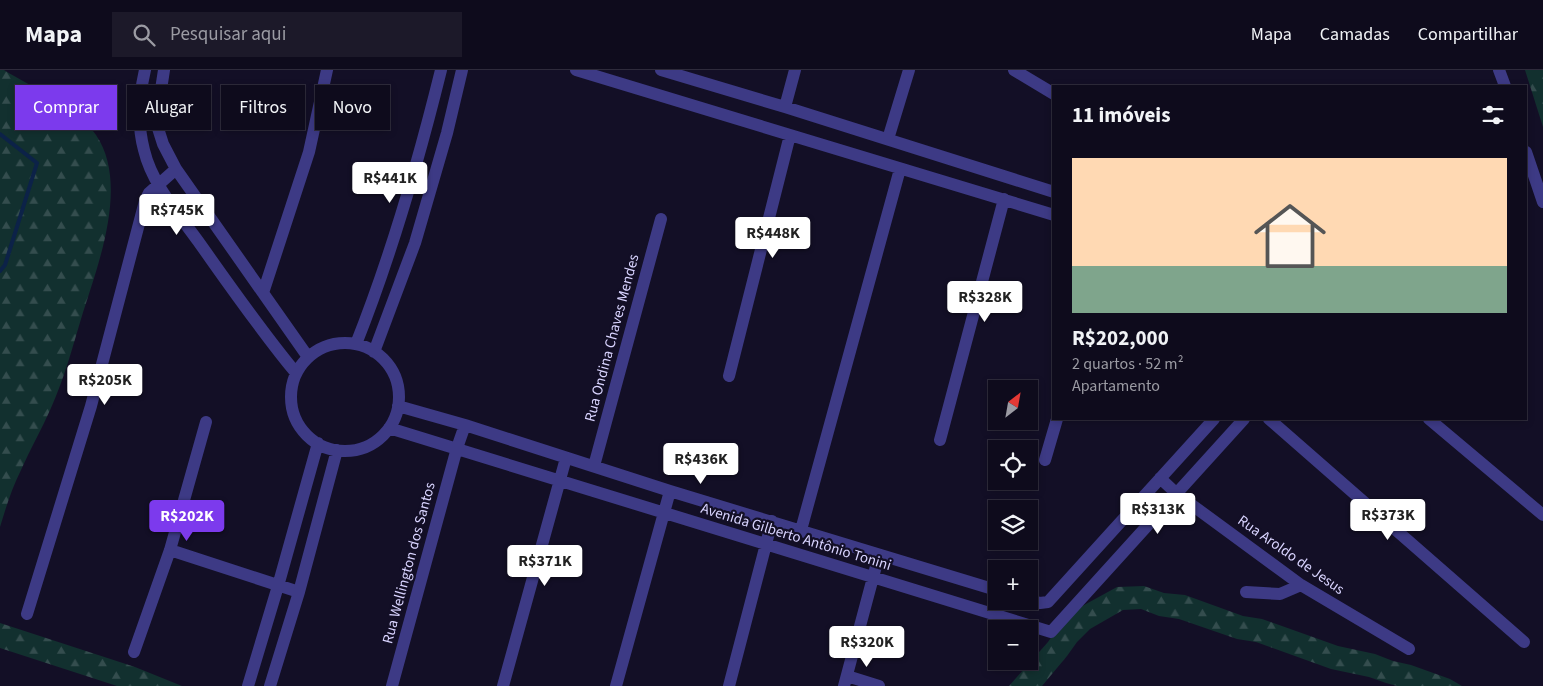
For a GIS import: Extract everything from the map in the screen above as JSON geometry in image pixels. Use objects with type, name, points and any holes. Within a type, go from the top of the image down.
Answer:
[{"type":"street","points":[[145,70],[141,88],[140,122],[144,150],[158,185],[266,337],[296,373]]},
{"type":"street","points":[[164,70],[156,122],[163,144],[176,169],[308,357]]},
{"type":"street","points":[[263,293],[309,152],[327,70]]},
{"type":"street","points":[[356,344],[397,229],[428,124],[441,70]]},
{"type":"street","points":[[374,352],[415,243],[447,133],[462,70]]},
{"type":"street","points":[[576,70],[1052,214]]},
{"type":"street","points":[[662,70],[677,72],[1052,191]]},
{"type":"street","points":[[785,107],[795,70]]},
{"type":"street","points":[[888,140],[909,70]]},
{"type":"street","points":[[1014,70],[1052,93]]},
{"type":"street","points":[[1499,70],[1504,85]]},
{"type":"street","points":[[729,376],[790,134]]},
{"type":"street","points":[[1527,155],[1543,202]]},
{"type":"street","points":[[28,614],[91,406],[145,201],[150,193],[176,169]]},
{"type":"street","points":[[801,530],[900,169]]},
{"type":"street","points":[[940,440],[1004,200]]},
{"type":"street","name":"Rua Ondina Chaves Mendes","points":[[594,466],[661,219]]},
{"type":"street","points":[[356,344],[374,352],[382,358],[393,374],[398,392],[398,406],[393,420],[375,442],[366,446],[337,450],[318,443],[297,422],[291,393],[296,373],[308,357],[326,346],[356,344]]},
{"type":"street","name":"Avenida Gilberto Antônio Tonini","points":[[398,406],[465,425],[670,491],[988,588]]},
{"type":"street","points":[[1045,460],[1057,420]]},
{"type":"street","points":[[1038,602],[1048,602],[1213,420]]},
{"type":"street","points":[[1177,494],[1243,420]]},
{"type":"street","points":[[1270,420],[1524,642]]},
{"type":"street","points":[[1430,420],[1543,515]]},
{"type":"street","points":[[134,652],[170,550],[206,422]]},
{"type":"street","name":"Rua Wellington dos Santos","points":[[392,686],[457,448],[465,425]]},
{"type":"street","name":"Avenida Gilberto Antônio Tonini","points":[[388,428],[1051,632],[1177,494]]},
{"type":"street","points":[[248,686],[318,443]]},
{"type":"street","points":[[270,686],[337,450]]},
{"type":"street","points":[[503,686],[566,458]]},
{"type":"street","name":"Rua Aroldo de Jesus","points":[[1160,478],[1177,494],[1301,585],[1409,649]]},
{"type":"street","points":[[616,686],[670,491]]},
{"type":"street","points":[[729,686],[772,521]]},
{"type":"street","points":[[170,550],[298,592]]},
{"type":"street","points":[[879,555],[846,681],[880,686]]},
{"type":"street","points":[[1246,592],[1280,594],[1301,585]]},
{"type":"green space","points":[[0,70],[4,70],[30,85],[15,85],[15,130],[92,130],[106,155],[110,178],[110,201],[102,251],[64,375],[56,397],[15,484],[0,527]]},
{"type":"green space","points":[[1525,70],[1543,70],[1543,127]]},
{"type":"green space","points":[[1144,586],[1164,593],[1185,595],[1243,616],[1262,619],[1338,646],[1375,654],[1411,665],[1450,679],[1462,686],[1397,686],[1369,677],[1331,669],[1256,642],[1237,639],[1179,619],[1159,616],[1141,609],[1123,610],[1090,629],[1077,642],[1042,686],[1009,686],[1023,670],[1038,670],[1038,653],[1059,626],[1075,610],[1117,587]]},
{"type":"green space","points":[[0,623],[135,667],[182,686],[117,686],[0,648]]},
{"type":"waterway","points":[[0,134],[37,163],[5,265],[0,271]]}]
